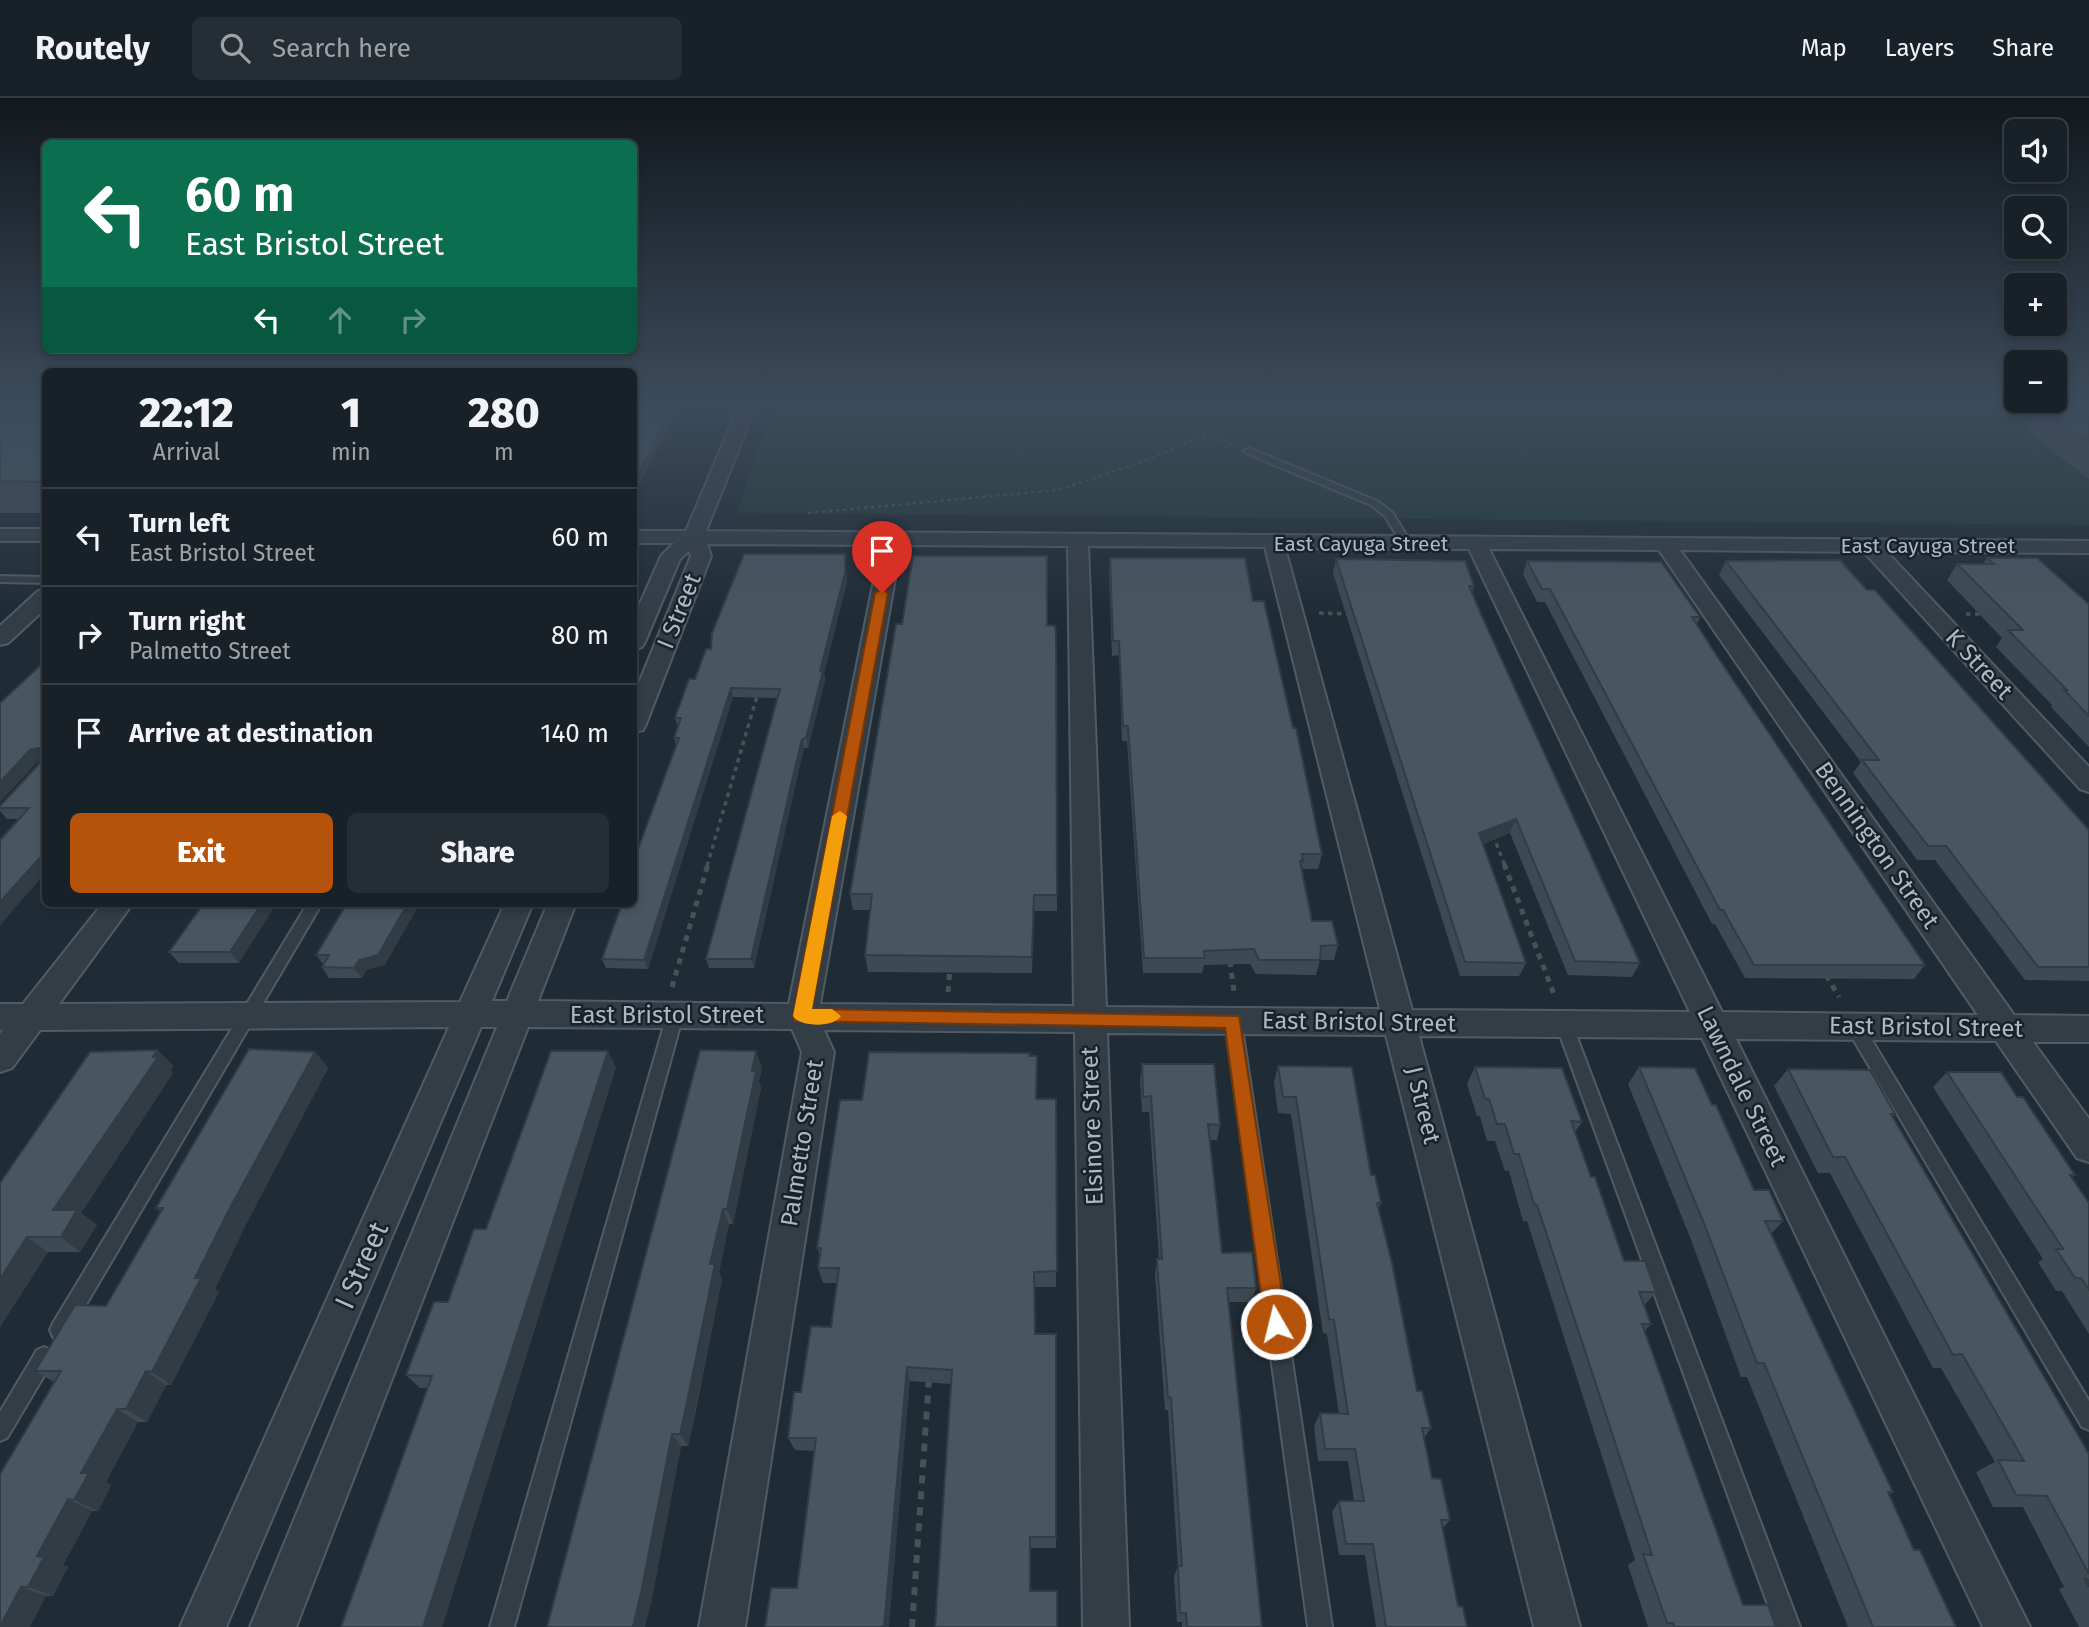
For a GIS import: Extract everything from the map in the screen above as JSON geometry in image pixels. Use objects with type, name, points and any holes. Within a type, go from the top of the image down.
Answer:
[{"type":"street","name":"I Street","points":[[637,635],[671,556],[694,537],[720,472]]},
{"type":"street","points":[[0,535],[42,535]]},
{"type":"street","name":"East Cayuga Street","points":[[637,537],[1477,545],[2089,547]]},
{"type":"street","name":"I Street","points":[[637,716],[701,556],[694,537]]},
{"type":"street","points":[[802,1016],[892,539]]},
{"type":"street","name":"Elsinore Street","points":[[1078,540],[1106,1627]]},
{"type":"street","name":"J Street","points":[[1274,543],[1557,1627]]},
{"type":"street","name":"Bennington Street","points":[[1665,544],[2089,1147]]},
{"type":"street","name":"Lawndale Street","points":[[1477,545],[2007,1627]]},
{"type":"street","name":"K Street","points":[[1869,545],[2089,783]]},
{"type":"street","points":[[2067,547],[2089,566]]},
{"type":"street","points":[[0,638],[42,601]]},
{"type":"street","points":[[0,1058],[15,1018],[115,907]]},
{"type":"street","name":"I Street","points":[[203,1627],[517,907]]},
{"type":"street","name":"I Street","points":[[273,1627],[560,907]]},
{"type":"street","name":"East Bristol Street","points":[[15,1018],[517,1014],[673,1002],[802,1016],[1089,1020],[1233,1007],[1401,1022],[1559,1011],[1713,1026],[1848,1013],[2006,1028],[2089,1029]]},
{"type":"street","name":"Palmetto Street","points":[[722,1627],[818,1052],[802,1016]]},
{"type":"lane","points":[[1300,472],[1374,503],[1389,514],[1407,544]]},
{"type":"lane","points":[[0,579],[42,580]]},
{"type":"lane","points":[[0,1431],[313,907]]},
{"type":"lane","points":[[502,1627],[673,1002]]},
{"type":"lane","points":[[1233,1007],[1320,1627]]},
{"type":"lane","points":[[1559,1011],[1788,1627]]},
{"type":"lane","points":[[1848,1013],[2089,1420]]},
{"type":"path","points":[[806,513],[1058,490],[1110,472]]},
{"type":"path","points":[[1319,613],[1358,614]]},
{"type":"path","points":[[1955,614],[1992,614]]},
{"type":"path","points":[[673,1002],[760,685]]},
{"type":"path","points":[[1492,832],[1559,1011]]},
{"type":"path","points":[[1228,952],[1233,1007]]},
{"type":"path","points":[[1819,964],[1848,1013]]},
{"type":"path","points":[[948,992],[950,965]]},
{"type":"path","points":[[912,1627],[930,1366]]},
{"type":"green space","points":[[750,472],[2089,472],[2089,525],[737,513]]},
{"type":"building","points":[[0,472],[42,472],[42,482],[0,481]]},
{"type":"building","points":[[744,554],[845,554],[845,573],[820,671],[823,671],[806,738],[802,739],[751,959],[706,959],[780,689],[731,688],[644,960],[602,959],[621,907],[637,907],[637,852],[679,738],[674,738],[681,718],[675,718],[689,679],[695,679],[706,649],[711,649],[712,633]]},
{"type":"building","points":[[913,556],[1047,556],[1047,625],[1055,626],[1056,633],[1057,895],[1034,895],[1032,957],[865,955],[872,894],[850,894],[896,624],[902,624]]},
{"type":"building","points":[[1110,558],[1245,558],[1253,601],[1264,601],[1293,728],[1296,728],[1322,854],[1302,854],[1303,861],[1300,861],[1312,921],[1332,921],[1338,945],[1321,946],[1320,960],[1259,960],[1254,949],[1204,951],[1205,958],[1144,958],[1128,726],[1123,726],[1119,641],[1113,641]]},
{"type":"building","points":[[1987,558],[2037,558],[2089,604],[2089,716],[2008,630],[2023,630],[1957,564],[1994,564]]},
{"type":"building","points":[[1336,559],[1465,561],[1474,586],[1469,586],[1485,623],[1640,963],[1575,961],[1516,819],[1479,833],[1526,963],[1465,962]]},
{"type":"building","points":[[1840,560],[1867,590],[1875,590],[2089,830],[2089,967],[2038,967],[1946,846],[1928,846],[1862,760],[1879,760],[1726,561]]},
{"type":"building","points":[[1527,561],[1661,562],[1700,617],[1692,617],[1715,653],[1925,965],[1754,965],[1723,910],[1720,910],[1550,589],[1542,589]]},
{"type":"building","points":[[42,664],[42,855],[0,902],[0,840],[29,808],[0,806],[39,764],[39,748],[30,750],[0,782],[0,703]]},
{"type":"building","points":[[201,907],[259,907],[230,952],[169,952]]},
{"type":"building","points":[[345,907],[406,907],[378,955],[359,960],[354,968],[322,967],[329,955],[316,955]]},
{"type":"building","points":[[249,1049],[315,1052],[230,1208],[195,1278],[201,1278],[152,1372],[146,1371],[126,1409],[117,1409],[81,1473],[89,1473],[74,1500],[68,1499],[37,1556],[44,1557],[28,1587],[21,1587],[0,1626],[0,1474],[61,1371],[35,1371],[75,1305],[106,1306],[163,1208],[156,1208]]},
{"type":"building","points":[[157,1050],[153,1057],[158,1057],[53,1210],[77,1210],[61,1237],[27,1237],[0,1279],[0,1183],[90,1052]]},
{"type":"building","points":[[700,1050],[756,1051],[752,1071],[756,1071],[727,1209],[723,1209],[710,1264],[715,1264],[686,1407],[680,1434],[672,1434],[633,1627],[547,1627]]},
{"type":"building","points":[[551,1051],[608,1051],[423,1627],[341,1627],[432,1376],[406,1375],[434,1302],[448,1302],[474,1229],[486,1229]]},
{"type":"building","points":[[869,1052],[1030,1053],[1029,1056],[1037,1056],[1036,1099],[1056,1099],[1057,1271],[1034,1272],[1035,1334],[1056,1334],[1056,1537],[1030,1537],[1030,1591],[1057,1591],[1057,1627],[935,1627],[952,1370],[907,1367],[884,1627],[765,1627],[771,1588],[797,1588],[816,1438],[788,1438],[794,1392],[801,1392],[811,1326],[831,1327],[839,1268],[818,1268],[821,1248],[817,1248],[840,1100],[862,1100]]},
{"type":"building","points":[[1142,1064],[1214,1064],[1220,1125],[1208,1124],[1222,1253],[1252,1252],[1256,1288],[1227,1288],[1262,1627],[1187,1627],[1186,1613],[1180,1613],[1178,1566],[1182,1566],[1171,1398],[1168,1397],[1158,1277],[1157,1259],[1162,1259],[1151,1096],[1143,1097]]},
{"type":"building","points":[[1278,1066],[1352,1067],[1371,1175],[1375,1175],[1381,1203],[1377,1203],[1392,1263],[1417,1391],[1422,1391],[1431,1428],[1422,1428],[1432,1478],[1441,1479],[1450,1520],[1441,1520],[1458,1606],[1463,1607],[1467,1627],[1386,1627],[1373,1544],[1346,1544],[1339,1501],[1364,1501],[1355,1449],[1325,1449],[1320,1413],[1348,1414],[1334,1320],[1329,1319],[1296,1097],[1283,1097]]},
{"type":"building","points":[[1475,1067],[1562,1068],[1582,1122],[1571,1121],[1591,1177],[1595,1177],[1624,1261],[1645,1261],[1656,1292],[1639,1292],[1651,1324],[1642,1324],[1743,1605],[1768,1605],[1776,1627],[1674,1627],[1673,1623],[1667,1623],[1643,1554],[1652,1555],[1537,1205],[1534,1204],[1519,1154],[1514,1154],[1505,1124],[1497,1124],[1489,1099],[1485,1099]]},
{"type":"building","points":[[1639,1067],[1695,1068],[1712,1105],[1716,1105],[1754,1190],[1769,1190],[1783,1221],[1765,1221],[1893,1492],[1888,1492],[1914,1550],[1920,1550],[1956,1627],[1873,1627],[1764,1363],[1757,1363],[1703,1221]]},
{"type":"building","points":[[1788,1069],[1870,1070],[1895,1114],[1891,1114],[2089,1454],[2089,1574],[2047,1496],[2016,1495],[1998,1460],[2024,1461],[1962,1354],[1953,1355],[1845,1157],[1833,1157]]},
{"type":"building","points":[[1947,1072],[2001,1072],[2017,1097],[2023,1097],[2075,1175],[2070,1175],[2089,1203],[2089,1290],[2081,1278],[2075,1278],[2056,1249],[2063,1249]]},
{"type":"slow traffic","points":[[832,1016],[802,1016],[840,816]]},
{"type":"route","points":[[882,593],[802,1016],[1233,1021],[1276,1324]]}]
